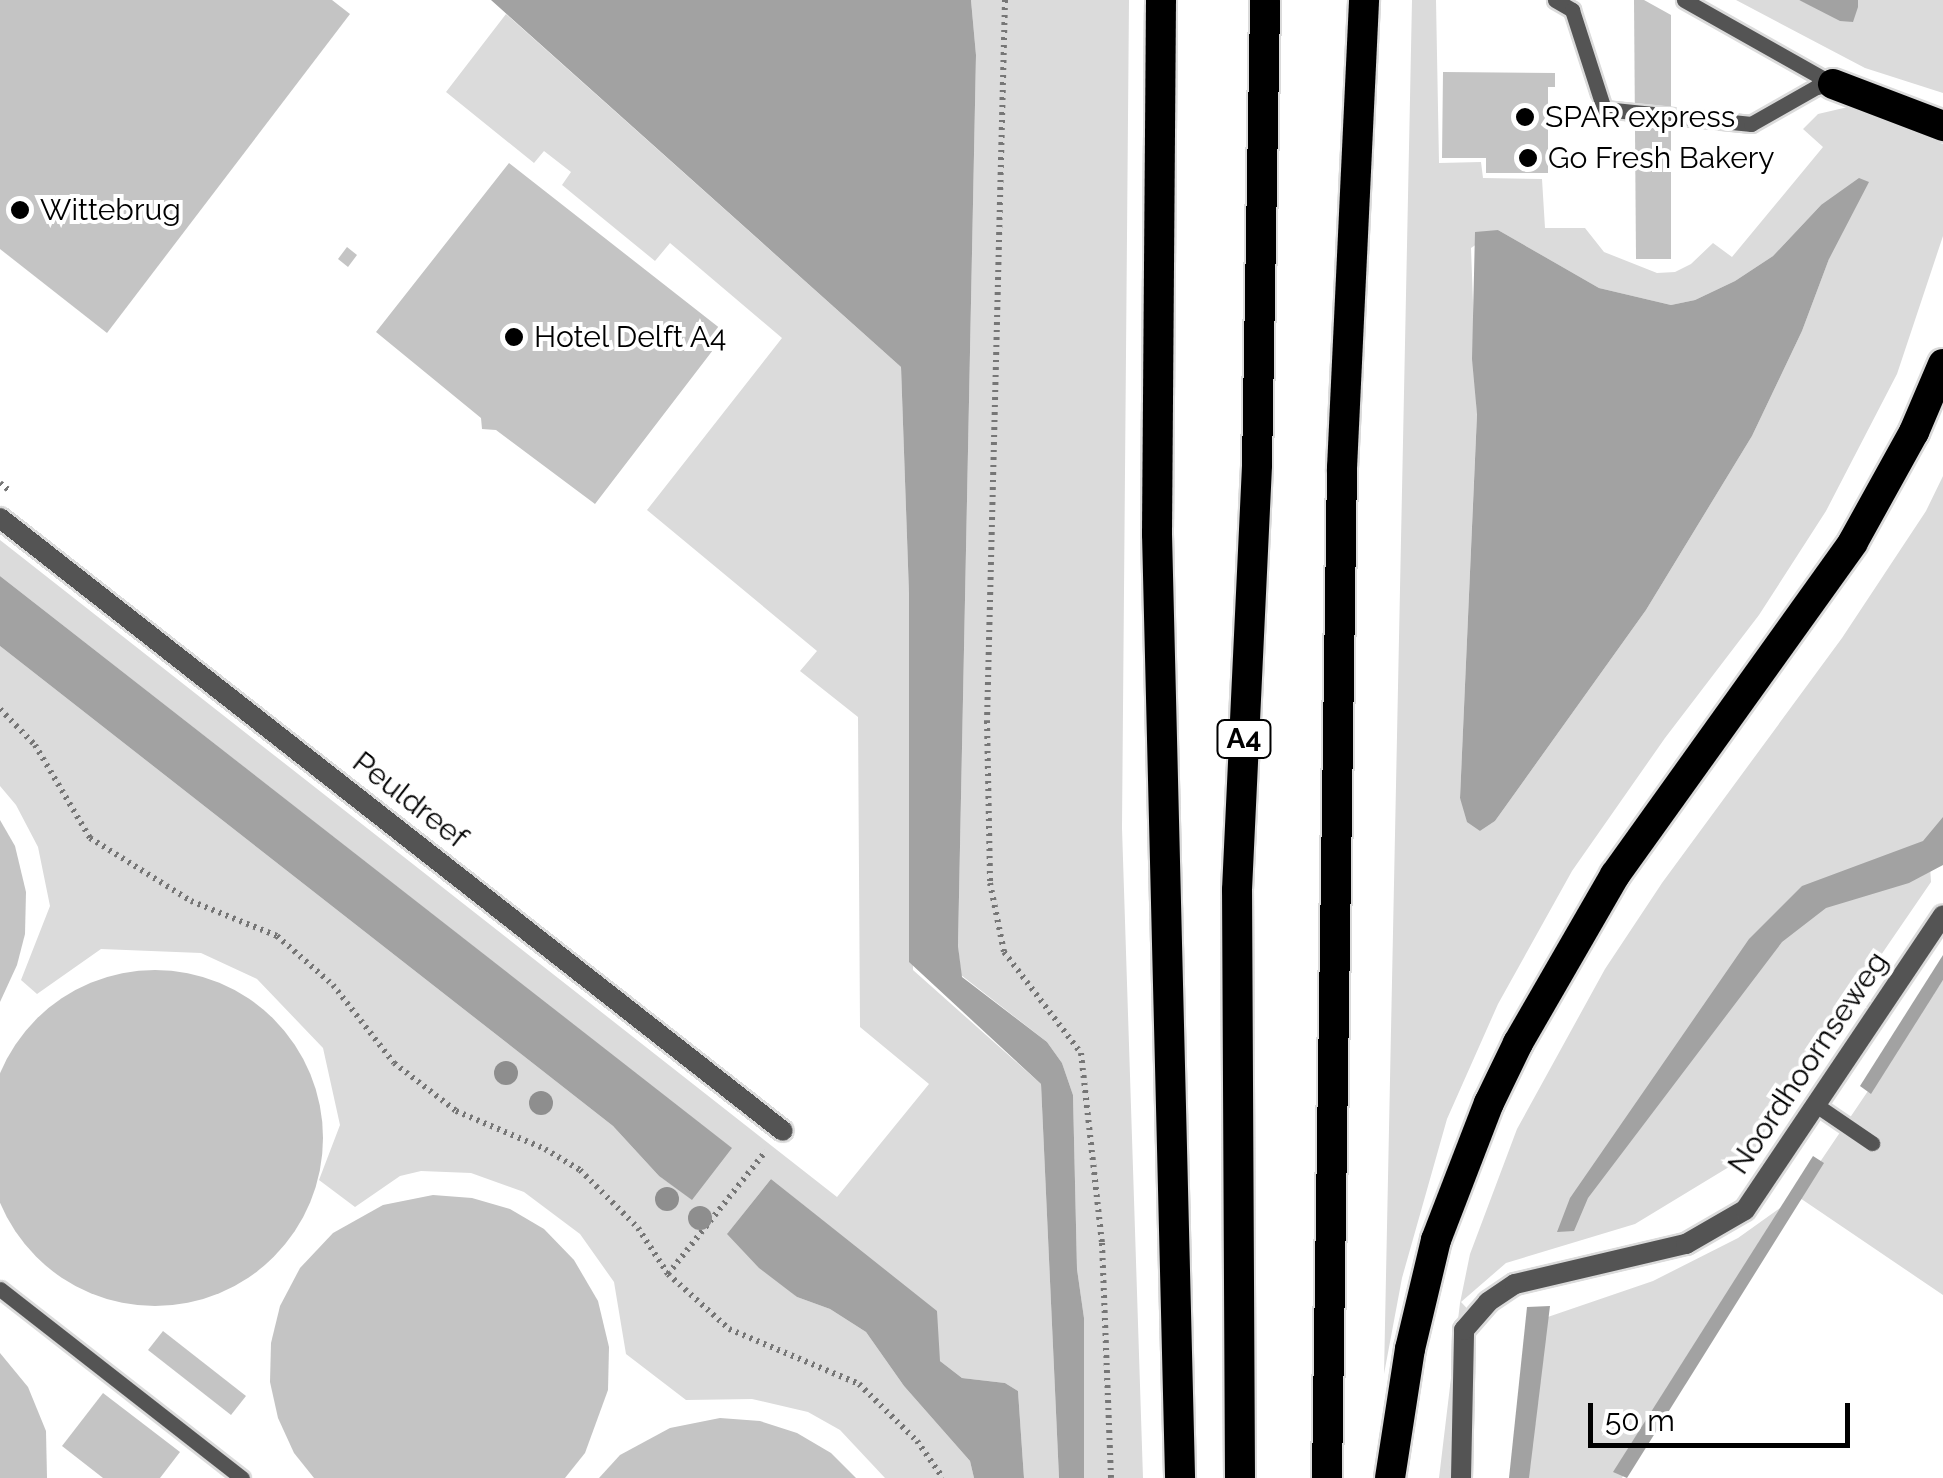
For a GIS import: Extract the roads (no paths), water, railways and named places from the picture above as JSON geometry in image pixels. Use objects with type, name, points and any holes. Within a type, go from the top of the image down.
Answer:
[{"type":"highway","points":[[1161,0],[1157,534],[1180,1478]]},
{"type":"highway","name":"A4","points":[[1240,1478],[1237,890],[1257,465],[1265,0]]},
{"type":"highway","points":[[1328,1478],[1342,468],[1364,0]]},
{"type":"highway","points":[[1833,84],[1943,126]]},
{"type":"highway","points":[[1390,1478],[1410,1349],[1436,1240],[1489,1103],[1525,1029],[1615,875],[1853,542],[1914,432],[1943,364]]},
{"type":"street","name":"Peuldreef","points":[[0,518],[782,1130]]},
{"type":"street","name":"Noordhoornseweg","points":[[1461,1478],[1464,1330],[1488,1302],[1515,1284],[1686,1244],[1746,1210],[1943,914]]},
{"type":"lane","points":[[1555,0],[1572,10],[1604,109],[1751,124],[1816,87],[1833,84]]},
{"type":"lane","points":[[1684,0],[1833,84]]},
{"type":"lane","points":[[1816,1105],[1872,1143]]},
{"type":"lane","points":[[0,1289],[242,1478]]},
{"type":"place","name":"SPAR express","points":[[1525,117]]},
{"type":"place","name":"Go Fresh Bakery","points":[[1528,158]]},
{"type":"place","name":"Wittebrug","points":[[20,210]]},
{"type":"place","name":"Hotel Delft A4","points":[[514,337]]}]
